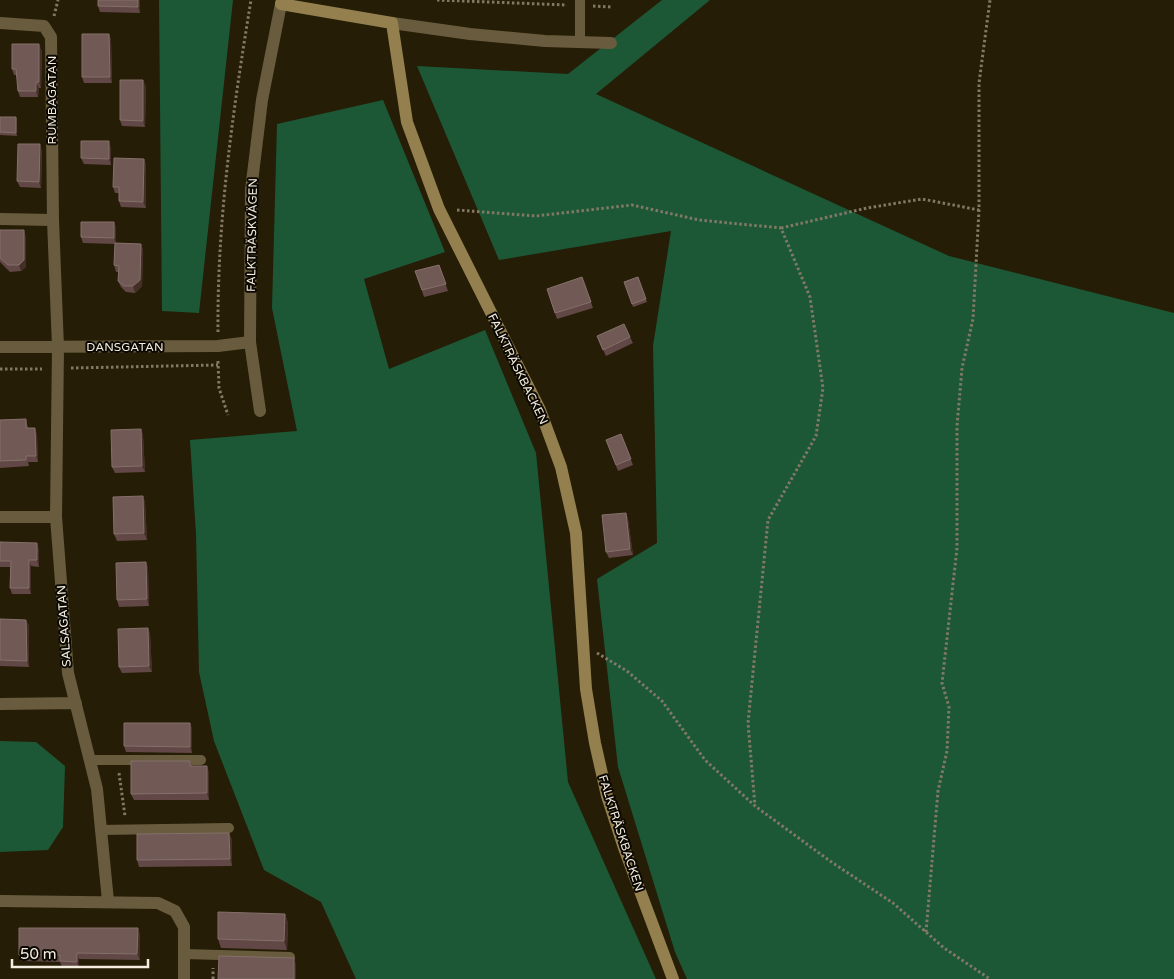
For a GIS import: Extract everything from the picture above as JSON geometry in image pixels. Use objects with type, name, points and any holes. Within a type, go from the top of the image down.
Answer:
[{"type":"street","points":[[282,2],[392,23],[470,34],[611,43]]},
{"type":"street","name":"FALKTRÄSKVÄGEN","points":[[260,412],[250,342],[251,190],[262,100],[282,2]]},
{"type":"street","name":"RUMBAGATAN","points":[[0,23],[44,26],[51,37],[52,220],[58,347]]},
{"type":"street","name":"FALKTRÄSKBACKEN","points":[[392,23],[407,122],[438,209],[536,401],[561,467],[576,533],[586,689],[607,796],[624,848],[673,979]]},
{"type":"street","points":[[0,219],[52,220]]},
{"type":"street","name":"DANSGATAN","points":[[0,347],[218,346],[250,342]]},
{"type":"street","name":"SALSAGATAN","points":[[58,347],[56,517],[68,673],[97,789],[108,901]]},
{"type":"street","points":[[0,517],[56,517]]},
{"type":"street","points":[[0,704],[76,703]]},
{"type":"street","points":[[0,901],[158,903],[175,911],[184,928],[184,979]]},
{"type":"lane","points":[[580,3],[580,42]]},
{"type":"lane","points":[[90,760],[201,760]]},
{"type":"lane","points":[[100,830],[229,828]]},
{"type":"lane","points":[[184,954],[290,957]]},
{"type":"path","points":[[228,415],[219,388],[218,293],[233,107],[251,0]]},
{"type":"path","points":[[437,0],[580,3],[612,7]]},
{"type":"path","points":[[926,932],[938,791],[947,752],[949,707],[942,683],[957,548],[957,426],[962,368],[973,319],[979,210],[979,83],[990,0]]},
{"type":"path","points":[[438,209],[536,216],[632,205],[699,220],[781,228],[867,208],[922,199],[979,210]]},
{"type":"path","points":[[755,806],[748,723],[768,520],[816,436],[823,388],[810,297],[781,228]]},
{"type":"path","points":[[0,369],[218,365]]},
{"type":"path","points":[[582,644],[627,671],[662,701],[705,760],[755,806],[830,861],[893,903],[944,948],[990,979]]},
{"type":"path","points":[[116,760],[124,798],[126,830]]},
{"type":"green space","points":[[159,0],[233,0],[199,313],[162,311]]},
{"type":"green space","points":[[662,0],[710,0],[596,94],[949,256],[1174,313],[1174,979],[687,979],[675,952],[618,767],[597,579],[657,543],[653,346],[671,231],[499,260],[417,66],[568,74]]},
{"type":"green space","points":[[383,100],[445,252],[364,279],[389,369],[485,330],[536,453],[568,782],[656,979],[356,979],[321,902],[264,870],[214,741],[199,672],[196,534],[190,440],[297,431],[272,308],[277,124]]},
{"type":"green space","points":[[0,741],[36,742],[65,766],[63,827],[48,850],[0,852]]},
{"type":"building","points":[[98,0],[138,0],[138,7],[98,6]]},
{"type":"building","points":[[82,34],[109,34],[110,77],[82,77]]},
{"type":"building","points":[[12,44],[39,44],[39,82],[36,82],[36,91],[18,91],[16,69],[12,69]]},
{"type":"building","points":[[120,80],[143,80],[143,121],[120,120]]},
{"type":"building","points":[[0,117],[16,117],[16,133],[0,132]]},
{"type":"building","points":[[81,141],[109,141],[109,159],[81,158]]},
{"type":"building","points":[[18,144],[40,144],[39,182],[17,181]]},
{"type":"building","points":[[114,158],[144,159],[143,202],[119,201],[119,187],[113,187]]},
{"type":"building","points":[[81,222],[114,222],[114,238],[81,237]]},
{"type":"building","points":[[0,230],[24,230],[24,260],[19,265],[8,265],[0,258]]},
{"type":"building","points":[[115,243],[141,244],[140,280],[133,286],[124,286],[118,281],[119,266],[114,265]]},
{"type":"building","points":[[439,265],[446,284],[422,290],[415,271]]},
{"type":"building","points":[[582,277],[591,302],[555,313],[547,289]]},
{"type":"building","points":[[638,277],[646,299],[632,304],[624,282]]},
{"type":"building","points":[[624,324],[630,337],[603,350],[597,336]]},
{"type":"building","points":[[26,419],[26,428],[35,428],[36,456],[26,456],[26,460],[0,461],[0,420]]},
{"type":"building","points":[[141,429],[142,466],[112,467],[111,430]]},
{"type":"building","points":[[621,434],[631,459],[616,465],[606,440]]},
{"type":"building","points":[[143,496],[144,533],[114,534],[113,497]]},
{"type":"building","points":[[626,513],[630,549],[606,552],[602,515]]},
{"type":"building","points":[[0,542],[37,543],[37,560],[29,560],[29,588],[10,588],[11,561],[0,561]]},
{"type":"building","points":[[146,562],[147,599],[117,600],[116,563]]},
{"type":"building","points":[[0,619],[26,620],[27,661],[0,660]]},
{"type":"building","points":[[148,628],[149,666],[119,667],[118,629]]},
{"type":"building","points":[[124,723],[190,723],[190,747],[124,746]]},
{"type":"building","points":[[131,761],[190,761],[190,766],[207,766],[207,793],[131,794]]},
{"type":"building","points":[[229,833],[230,859],[137,860],[137,834]]},
{"type":"building","points":[[218,912],[285,914],[284,941],[218,939]]},
{"type":"building","points":[[19,928],[138,928],[137,954],[77,953],[77,962],[60,961],[60,955],[19,955]]},
{"type":"building","points":[[219,956],[294,958],[294,979],[218,979]]}]
